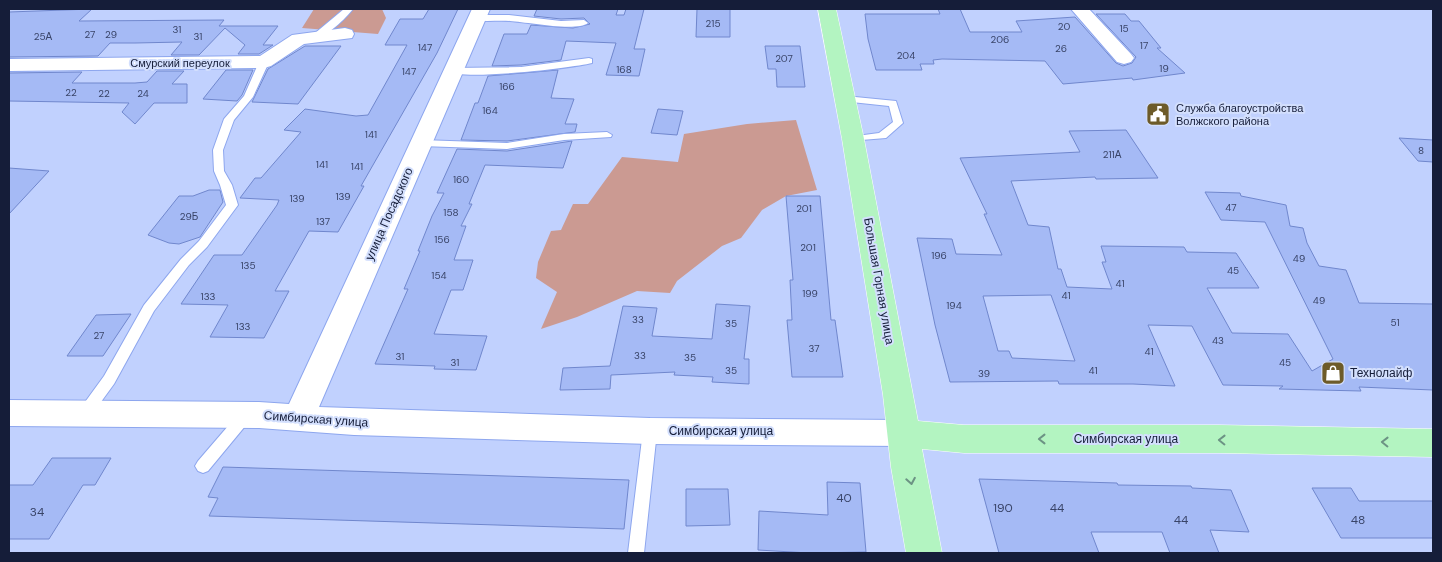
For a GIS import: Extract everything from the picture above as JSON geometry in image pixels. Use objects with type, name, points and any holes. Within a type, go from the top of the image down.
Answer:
[{"type":"main road","name":"Большая Горная улица","points":[[827,9],[898,386],[924,553]]},
{"type":"main road","name":"Симбирская улица","points":[[904,433],[964,439],[1433,443]]},
{"type":"street","points":[[1080,9],[1124,58]]},
{"type":"street","name":"улица Посадского","points":[[298,419],[479,13]]},
{"type":"street","points":[[264,62],[299,39],[344,34]]},
{"type":"street","name":"Смурский переулок","points":[[9,65],[264,62]]},
{"type":"street","name":"Симбирская улица","points":[[9,412],[246,415],[354,422],[650,431],[904,433]]},
{"type":"lane","points":[[317,36],[332,26],[349,9]]},
{"type":"lane","points":[[479,13],[561,24],[584,23]]},
{"type":"lane","points":[[454,71],[492,72],[522,68],[543,68],[589,61]]},
{"type":"lane","points":[[85,413],[113,373],[149,308],[185,262],[203,244],[232,205],[226,185],[219,171],[218,150],[230,119],[248,97],[264,62]]},
{"type":"lane","points":[[845,99],[893,103],[898,123],[882,136],[853,139]]},
{"type":"lane","points":[[421,143],[507,146],[564,137],[607,135]]},
{"type":"lane","points":[[203,466],[246,415]]},
{"type":"lane","points":[[636,553],[650,431]]},
{"type":"shaded area","points":[[314,9],[382,9],[386,18],[378,34],[302,28]]},
{"type":"shaded area","points":[[796,120],[817,190],[786,196],[762,210],[741,238],[722,246],[677,281],[670,293],[637,291],[577,317],[541,329],[557,292],[536,278],[538,262],[551,231],[561,230],[573,204],[588,204],[622,157],[678,162],[684,134],[747,124]]},
{"type":"building","points":[[92,9],[79,21],[224,20],[219,26],[278,26],[263,45],[273,45],[259,54],[238,54],[245,45],[225,28],[199,55],[171,55],[182,42],[110,43],[98,56],[9,57],[9,12]]},
{"type":"building","points":[[429,9],[458,9],[437,53],[361,186],[364,186],[338,232],[309,231],[275,291],[289,291],[264,338],[210,337],[228,305],[181,304],[214,255],[242,255],[277,205],[279,200],[240,198],[255,178],[261,178],[301,132],[284,130],[305,109],[356,116],[368,115],[407,45],[385,45],[400,19],[423,19]]},
{"type":"building","points":[[537,9],[618,9],[616,15],[624,15],[626,9],[644,9],[634,49],[645,49],[639,76],[606,75],[616,43],[566,41],[561,60],[521,65],[492,66],[504,34],[527,34],[531,25],[573,28],[590,24],[584,18],[561,19],[534,16]]},
{"type":"building","points":[[697,9],[730,9],[730,37],[696,37]]},
{"type":"building","points":[[938,9],[960,9],[970,32],[1022,32],[1016,21],[1075,17],[1116,63],[1123,66],[1132,63],[1136,57],[1096,14],[1125,14],[1131,21],[1139,21],[1161,48],[1157,48],[1185,73],[1133,80],[1132,78],[1063,84],[1045,61],[942,59],[933,60],[934,64],[920,64],[922,70],[876,70],[868,39],[865,14],[940,14]]},
{"type":"building","points":[[305,46],[341,46],[298,104],[252,102],[268,69]]},
{"type":"building","points":[[765,46],[800,46],[805,87],[777,87],[776,69],[768,69]]},
{"type":"building","points":[[226,70],[253,70],[242,95],[237,101],[203,99]]},
{"type":"building","points":[[558,70],[551,98],[574,99],[565,124],[577,124],[575,132],[507,141],[461,140],[488,76]]},
{"type":"building","points":[[157,71],[184,71],[172,84],[187,84],[187,103],[154,103],[135,124],[122,112],[129,103],[9,101],[9,73],[82,72],[72,83],[135,83],[147,82]]},
{"type":"building","points":[[658,109],[683,111],[677,135],[651,133]]},
{"type":"building","points":[[1126,130],[1158,178],[1096,179],[1095,177],[1011,181],[1028,225],[1049,227],[1058,269],[1061,269],[1067,287],[1112,289],[1102,262],[1106,262],[1101,246],[1184,247],[1187,252],[1236,253],[1259,288],[1207,288],[1232,333],[1288,334],[1312,371],[1333,359],[1265,222],[1221,220],[1205,192],[1240,193],[1241,196],[1286,205],[1290,226],[1303,228],[1307,243],[1319,266],[1346,270],[1359,303],[1433,304],[1433,390],[1359,387],[1361,391],[1279,389],[1283,386],[1223,385],[1192,326],[1148,325],[1175,386],[1059,384],[1058,381],[950,382],[935,325],[917,238],[952,239],[956,254],[1002,255],[984,214],[987,214],[960,158],[1080,152],[1069,131]],"holes":[[[1051,295],[1075,361],[1012,358],[1009,351],[998,351],[983,296]]]},
{"type":"building","points":[[1399,138],[1433,140],[1433,162],[1418,161]]},
{"type":"building","points":[[572,141],[563,168],[485,165],[469,204],[472,204],[461,226],[466,226],[454,260],[473,260],[463,290],[451,290],[434,334],[487,336],[476,370],[434,369],[435,366],[375,364],[408,289],[404,289],[432,216],[444,193],[437,193],[457,149],[507,151]]},
{"type":"building","points":[[9,168],[49,171],[9,214]]},
{"type":"building","points":[[209,190],[220,190],[223,202],[200,237],[179,244],[169,243],[148,235],[179,196],[193,196]]},
{"type":"building","points":[[786,196],[820,196],[831,320],[835,320],[843,377],[792,377],[787,320],[792,320],[790,280],[793,280]]},
{"type":"building","points":[[716,304],[750,306],[744,359],[749,359],[749,384],[712,382],[713,377],[674,375],[675,372],[611,375],[610,389],[560,390],[563,368],[610,366],[623,306],[657,308],[652,336],[712,339]]},
{"type":"building","points":[[131,314],[103,356],[67,356],[96,315]]},
{"type":"building","points":[[52,458],[111,458],[95,485],[83,485],[49,539],[9,539],[9,485],[33,485]]},
{"type":"building","points":[[223,467],[629,480],[624,529],[209,516],[218,498],[208,497]]},
{"type":"building","points":[[979,479],[1191,486],[1192,488],[1231,490],[1249,532],[1210,530],[1219,553],[1170,553],[1162,532],[1091,532],[1099,553],[999,553]]},
{"type":"building","points":[[827,482],[860,483],[866,552],[809,553],[758,550],[759,511],[828,515]]},
{"type":"building","points":[[1312,488],[1351,488],[1359,501],[1433,501],[1433,538],[1341,538]]},
{"type":"building","points":[[686,489],[728,489],[730,525],[686,526]]},
{"type":"place","name":"Служба благоустройства Волжского района","points":[[1158,114]]},
{"type":"place","name":"Технолайф","points":[[1333,373]]}]
